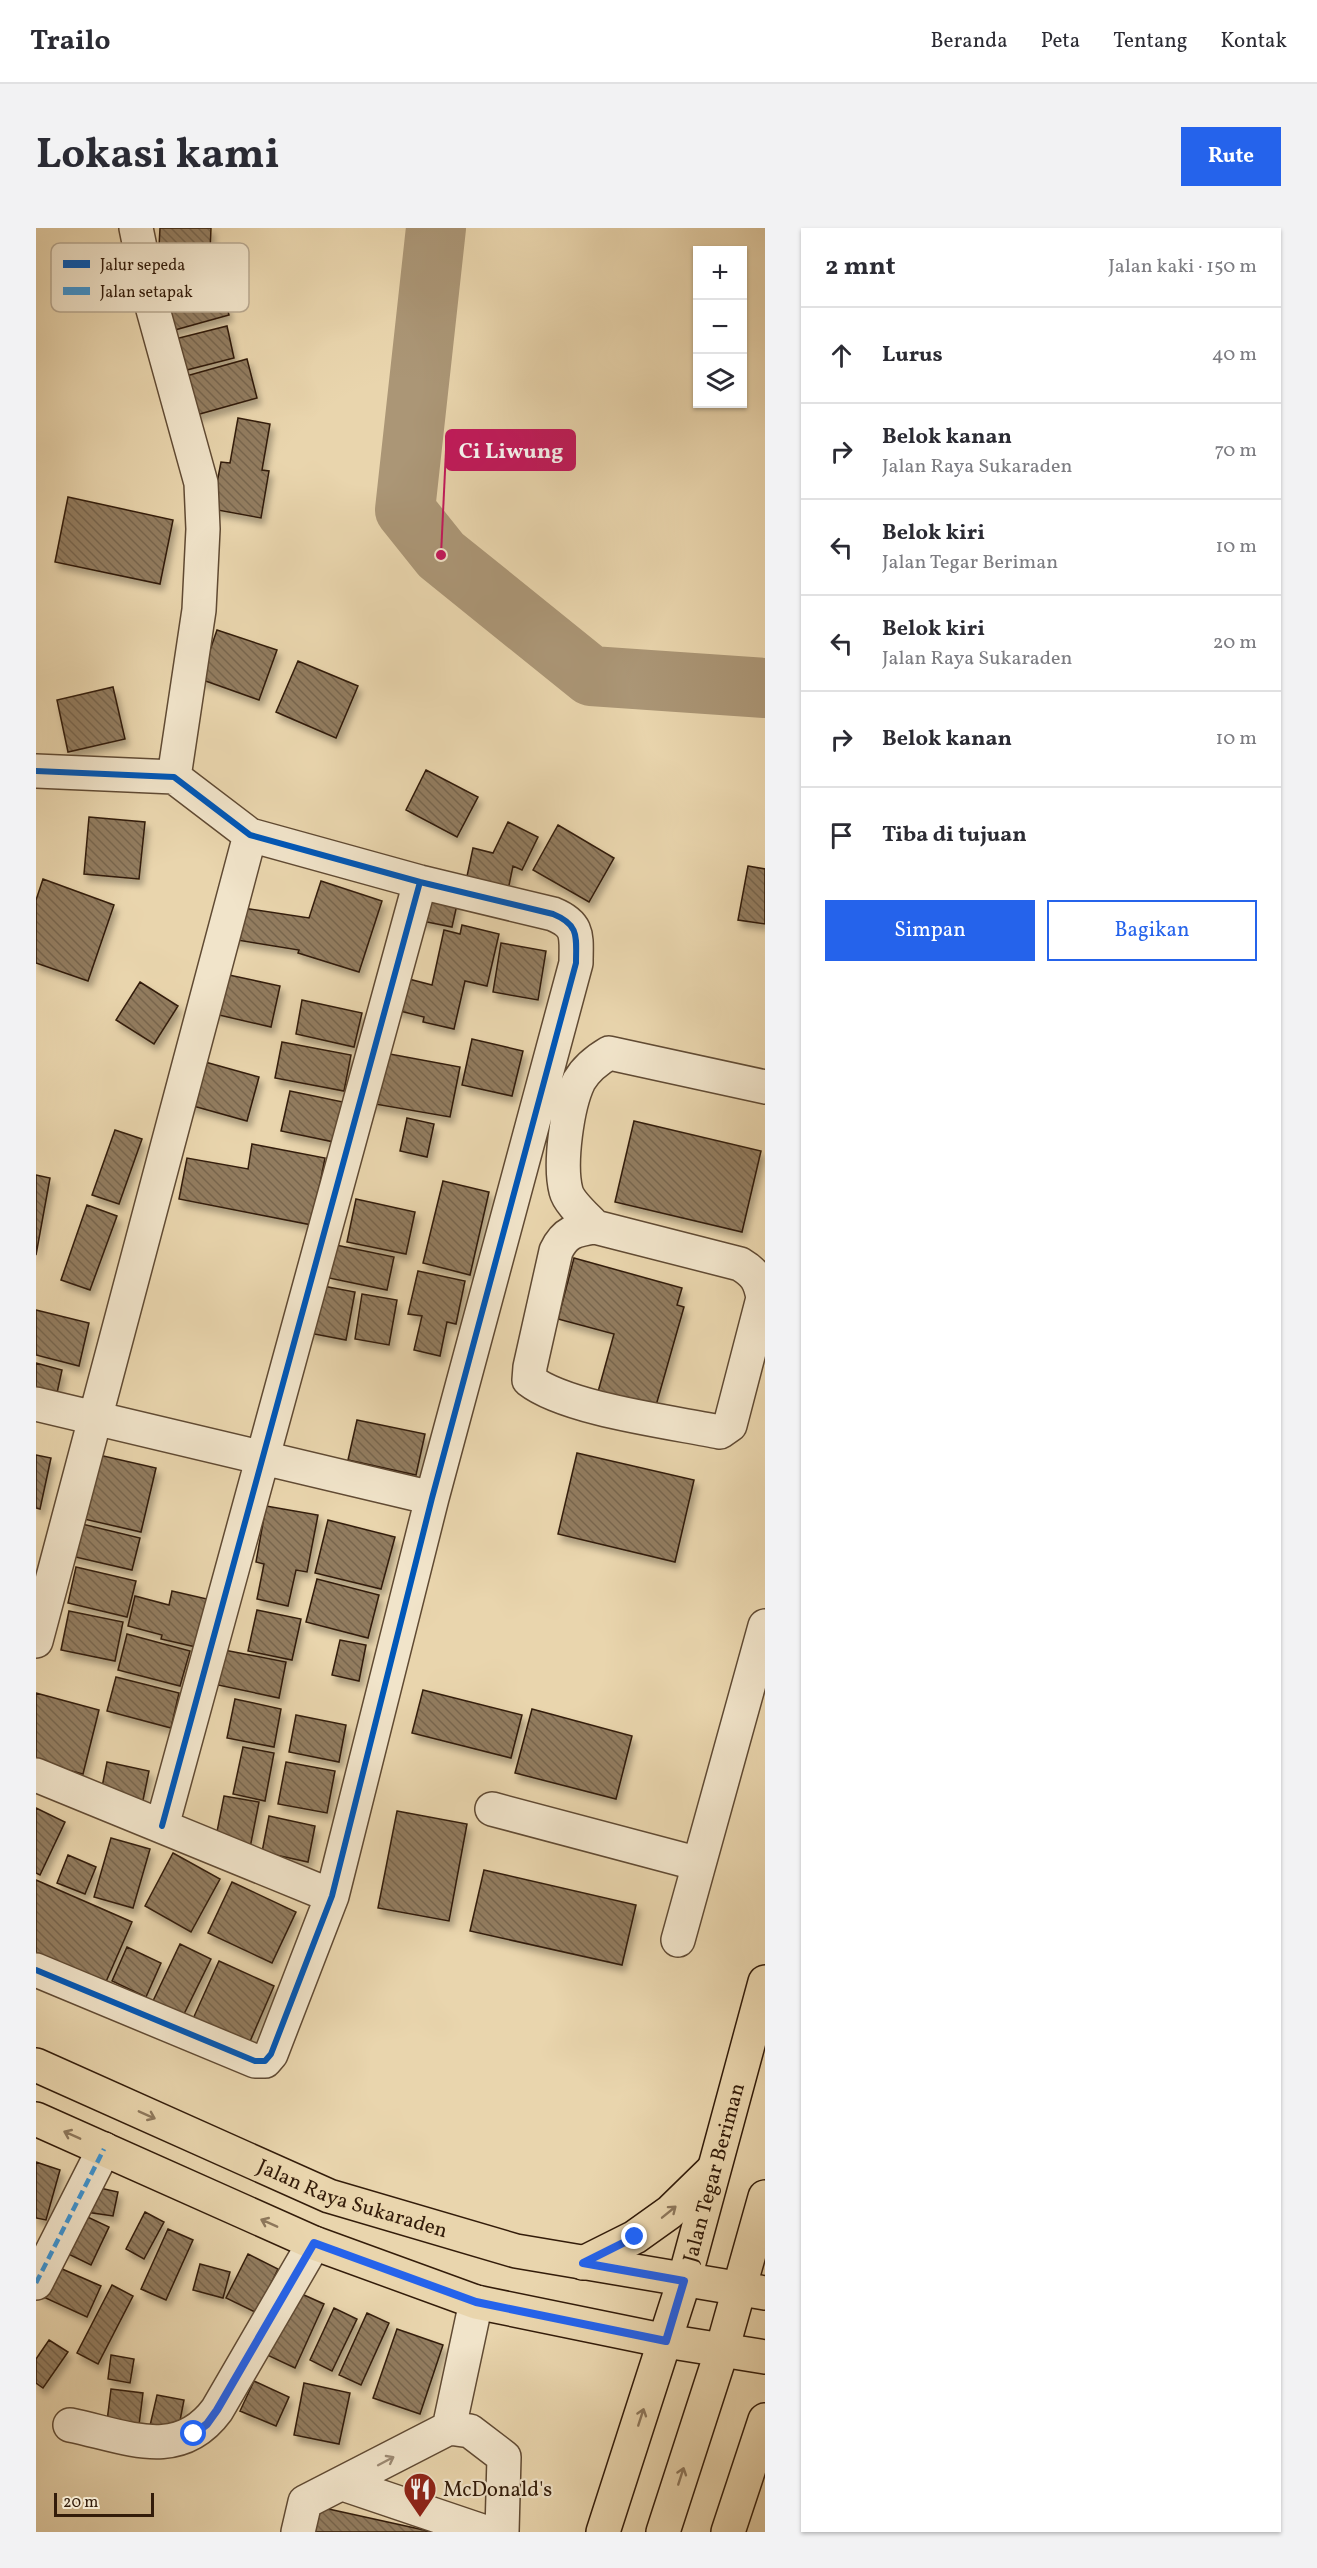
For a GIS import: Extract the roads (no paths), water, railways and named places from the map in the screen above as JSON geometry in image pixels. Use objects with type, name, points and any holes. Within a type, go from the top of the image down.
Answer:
[{"type":"main road","name":"Jalan Tegar Beriman","points":[[603,2532],[684,2281],[765,1982]]},
{"type":"main road","name":"Jalan Raya Sukaraden","points":[[36,2065],[329,2196],[516,2251],[752,2291]]},
{"type":"main road","points":[[36,2119],[314,2243],[485,2304],[666,2341],[765,2357]]},
{"type":"main road","points":[[583,2263],[635,2237],[670,2212],[713,2170]]},
{"type":"main road","points":[[663,2532],[722,2350],[752,2291],[765,2198]]},
{"type":"main road","points":[[728,2532],[765,2420]]},
{"type":"street","points":[[136,228],[139,243]]},
{"type":"street","points":[[154,312],[201,483],[204,529],[198,610],[174,777]]},
{"type":"street","points":[[36,771],[174,777],[250,835],[420,882],[553,914],[569,921],[576,935],[576,963],[432,1498],[332,1896],[271,2054],[265,2061],[255,2061],[36,1970]]},
{"type":"street","points":[[36,1641],[250,835]]},
{"type":"street","points":[[162,1826],[420,882]]},
{"type":"street","points":[[595,1227],[566,1193],[564,1155],[568,1117],[579,1081],[595,1061],[609,1053],[765,1087]]},
{"type":"street","points":[[595,1227],[740,1264],[754,1273],[761,1285],[763,1298],[757,1352],[730,1425],[720,1432],[590,1406],[537,1387],[529,1380],[556,1251],[563,1238],[575,1230],[595,1227]]},
{"type":"street","points":[[36,1404],[432,1498]]},
{"type":"street","points":[[678,1940],[765,1626]]},
{"type":"street","points":[[36,1775],[332,1896]]},
{"type":"street","points":[[492,1809],[699,1864]]},
{"type":"street","points":[[36,2283],[104,2149]]},
{"type":"street","points":[[70,2425],[160,2444],[179,2441],[194,2434],[207,2424],[217,2410],[314,2243]]},
{"type":"street","points":[[460,2430],[485,2304]]},
{"type":"street","points":[[298,2532],[305,2502],[460,2430]]},
{"type":"street","points":[[460,2430],[504,2457],[502,2532]]},
{"type":"street","points":[[343,2484],[485,2532]]},
{"type":"waterway","points":[[436,228],[405,510],[441,555],[591,676],[765,688]]},
{"type":"place","name":"Ci Liwung","points":[[441,555]]},
{"type":"place","name":"McDonald's","points":[[420,2518]]}]
